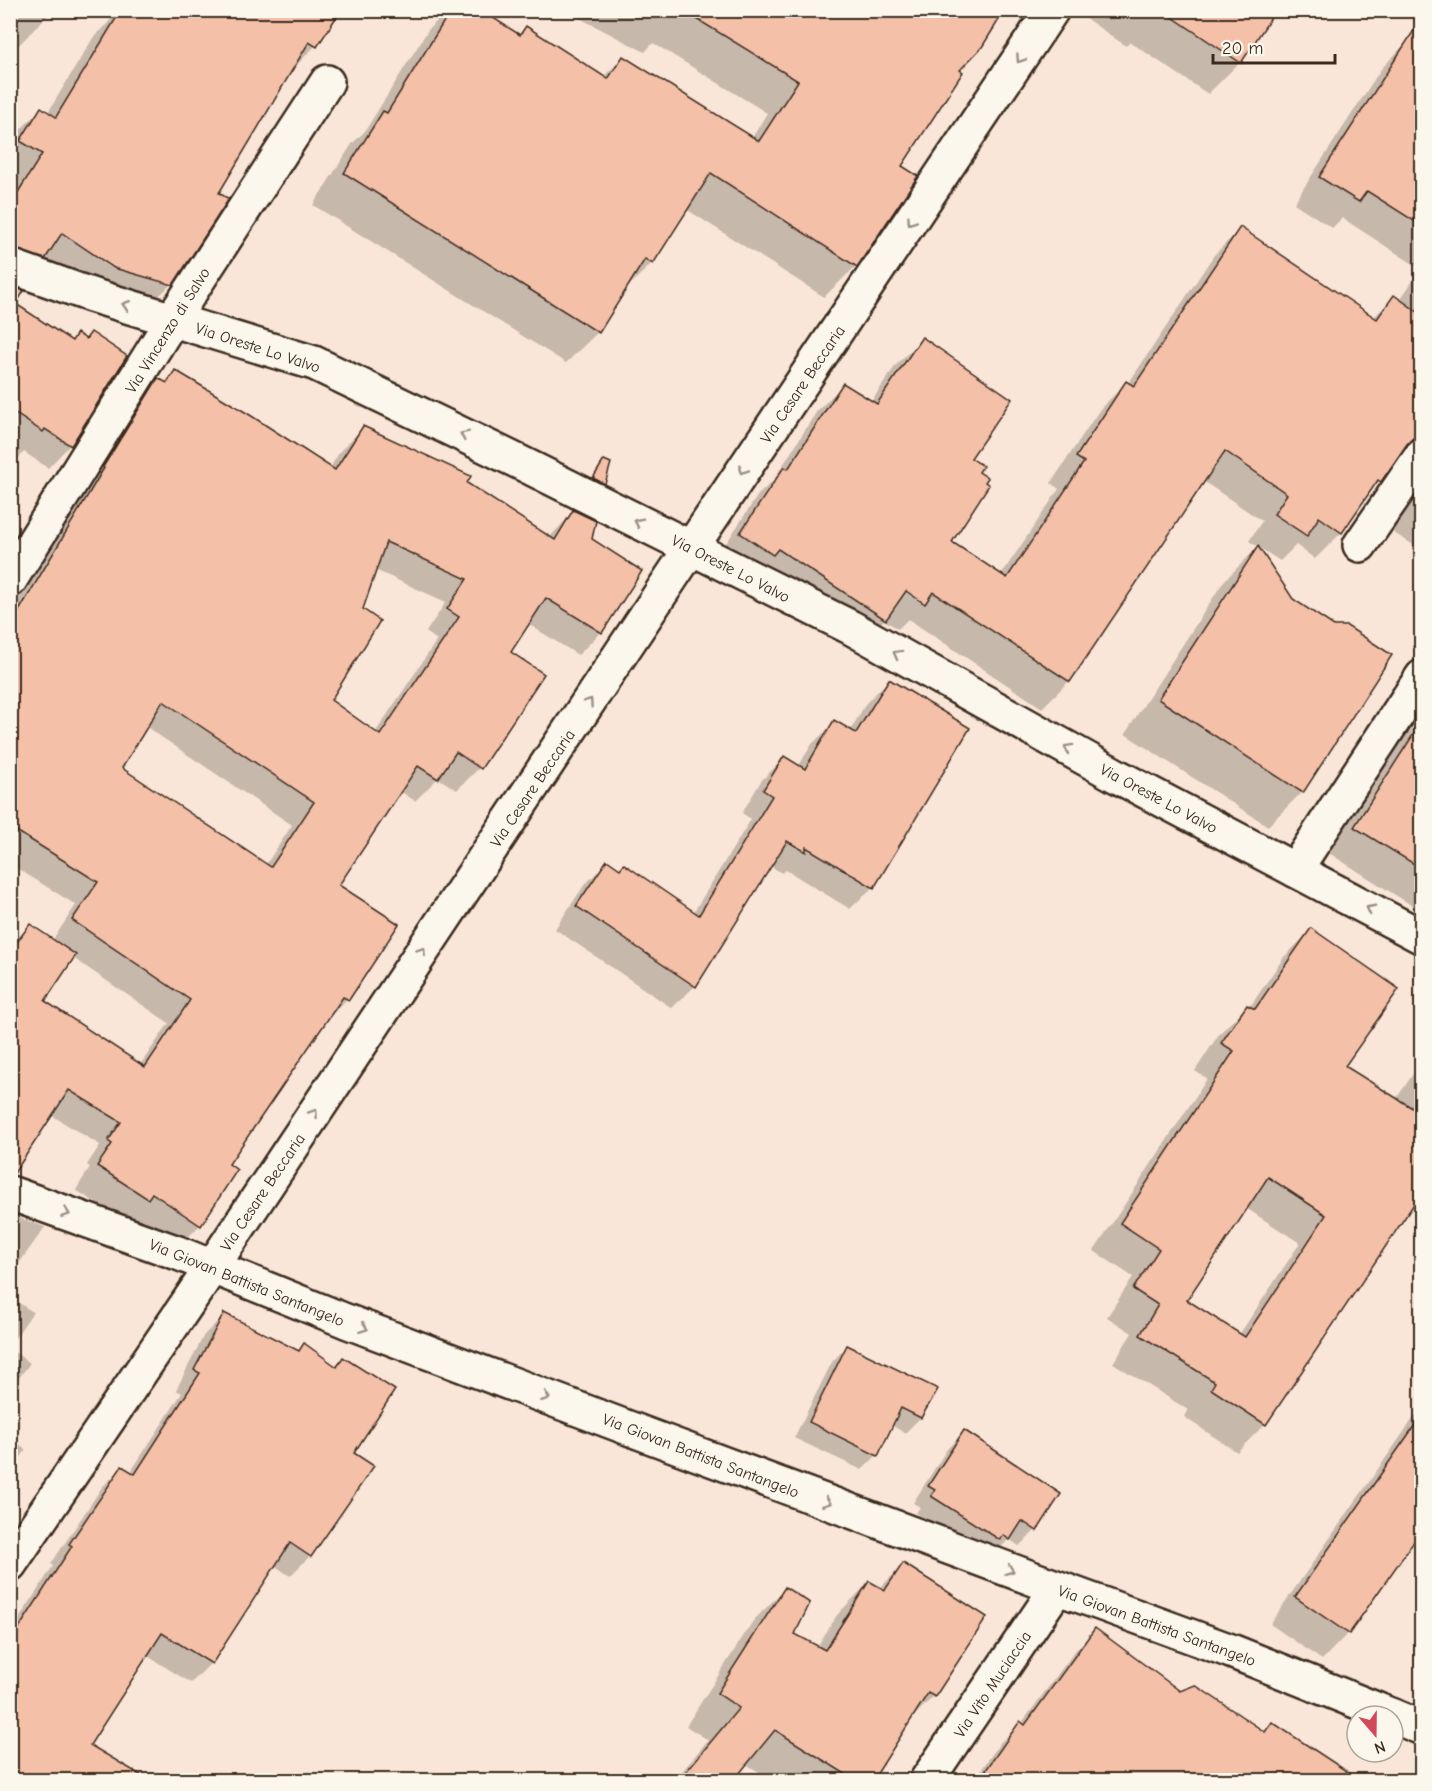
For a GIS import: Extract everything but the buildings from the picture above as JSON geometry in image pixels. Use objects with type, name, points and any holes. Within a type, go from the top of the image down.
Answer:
[{"type":"street","name":"Via Cesare Beccaria","points":[[10,1564],[212,1267],[1052,10]]},
{"type":"street","name":"Via Vincenzo di Salvo","points":[[10,580],[172,320],[327,82]]},
{"type":"street","name":"Via Oreste Lo Valvo","points":[[10,266],[91,295],[314,363],[850,627],[1118,776],[1422,937]]},
{"type":"street","points":[[1360,545],[1422,455]]},
{"type":"street","points":[[1295,870],[1422,677]]},
{"type":"street","name":"Via Giovan Battista Santangelo","points":[[10,1193],[212,1267],[379,1333],[1057,1588],[1231,1651],[1363,1704]]},
{"type":"street","name":"Via Vito Muciaccia","points":[[927,1780],[1057,1588]]},
{"type":"street","name":"Via Giovan Battista Santangelo","points":[[1405,1721],[1422,1728]]}]
